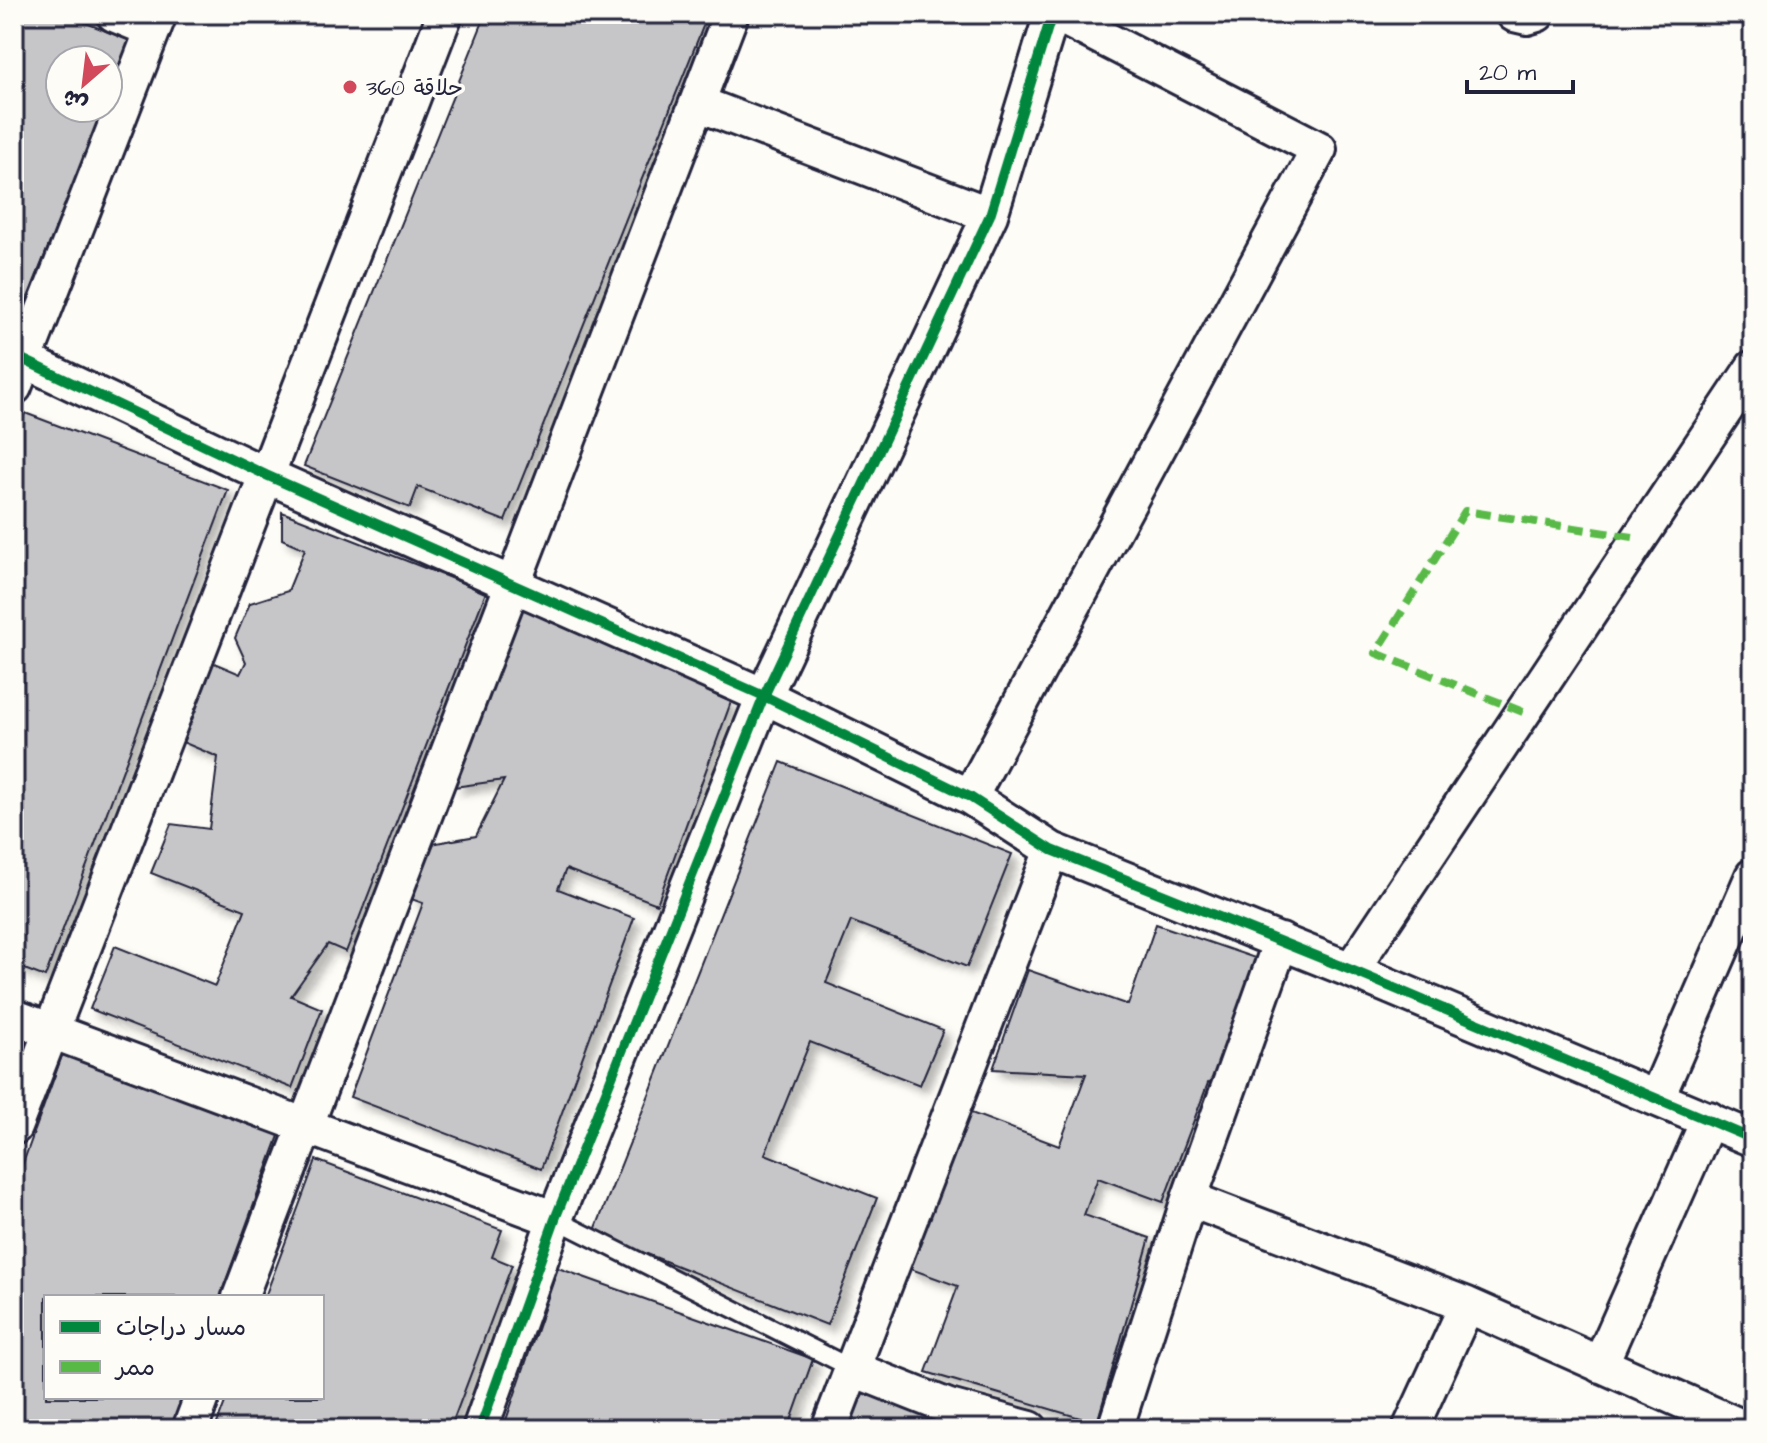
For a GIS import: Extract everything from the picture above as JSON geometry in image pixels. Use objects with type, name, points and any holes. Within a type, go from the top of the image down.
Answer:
[{"type":"street","points":[[114,14],[156,22],[19,374],[266,475],[764,696],[970,797],[1052,850],[1281,941],[1753,1139]]},
{"type":"street","points":[[241,1295],[731,14]]},
{"type":"street","points":[[480,1429],[555,1219],[764,696],[990,215],[1054,14],[1319,149],[970,797]]},
{"type":"street","points":[[1514,14],[1527,17],[1537,14]]},
{"type":"street","points":[[14,1127],[266,475],[438,16]]},
{"type":"street","points":[[697,103],[990,215]]},
{"type":"street","points":[[1351,970],[1753,368]]},
{"type":"street","points":[[829,1429],[1052,850]]},
{"type":"street","points":[[1657,1097],[1753,876]]},
{"type":"street","points":[[1115,1429],[1189,1199],[1281,941]]},
{"type":"street","points":[[14,1017],[555,1219]]},
{"type":"street","points":[[1600,1365],[1709,1119]]},
{"type":"street","points":[[1189,1199],[1467,1305],[1746,1429]]},
{"type":"street","points":[[1410,1429],[1467,1305]]},
{"type":"street","points":[[853,1369],[949,1407],[1030,1429]]},
{"type":"street","points":[[190,1429],[201,1399]]},
{"type":"lane","points":[[555,1219],[853,1369]]},
{"type":"building","points":[[14,14],[64,14],[131,41],[124,58],[124,44],[44,44],[44,124],[98,124],[14,332]]},
{"type":"building","points":[[486,14],[708,14],[505,521],[418,487],[410,508],[304,466]]},
{"type":"building","points":[[25,413],[228,490],[45,977],[14,965],[14,441]]},
{"type":"building","points":[[282,512],[486,592],[346,952],[328,944],[291,996],[322,1009],[292,1088],[90,1009],[115,946],[215,986],[245,910],[151,873],[171,824],[209,829],[218,757],[180,741],[212,662],[240,674],[246,662],[235,638],[250,603],[288,591],[305,549],[282,539]]},
{"type":"building","points":[[522,605],[731,702],[657,904],[566,869],[558,889],[634,918],[541,1169],[350,1097],[423,903],[411,899],[431,844],[476,836],[504,780],[454,787]]},
{"type":"building","points":[[781,762],[1012,854],[967,967],[851,921],[826,983],[943,1030],[920,1085],[810,1042],[765,1154],[877,1198],[827,1325],[594,1233]]},
{"type":"building","points":[[1156,924],[1258,959],[1219,1071],[1208,1083],[1163,1202],[1098,1178],[1084,1215],[1150,1238],[1097,1423],[926,1372],[958,1286],[908,1268],[966,1111],[1059,1146],[1086,1074],[993,1069],[1028,970],[1128,1005]]},
{"type":"building","points":[[63,1053],[280,1133],[221,1295],[44,1295],[44,1399],[183,1399],[172,1429],[14,1429],[14,1188]]},
{"type":"building","points":[[316,1160],[502,1230],[492,1257],[512,1265],[450,1429],[215,1429],[226,1399],[324,1399],[324,1295],[266,1295]]},
{"type":"building","points":[[558,1268],[813,1359],[788,1429],[503,1429]]},
{"type":"building","points":[[864,1380],[1000,1429],[846,1429]]},
{"type":"marked path","points":[[1523,712],[1376,653],[1465,511],[1639,538]]},
{"type":"cycle path","points":[[480,1429],[555,1219],[764,696],[990,215],[1052,14]]},
{"type":"cycle path","points":[[24,360],[266,475],[764,696],[970,797],[1052,850],[1351,970],[1753,1139]]},
{"type":"place","name":"حلاقة 360","points":[[350,87]]}]
